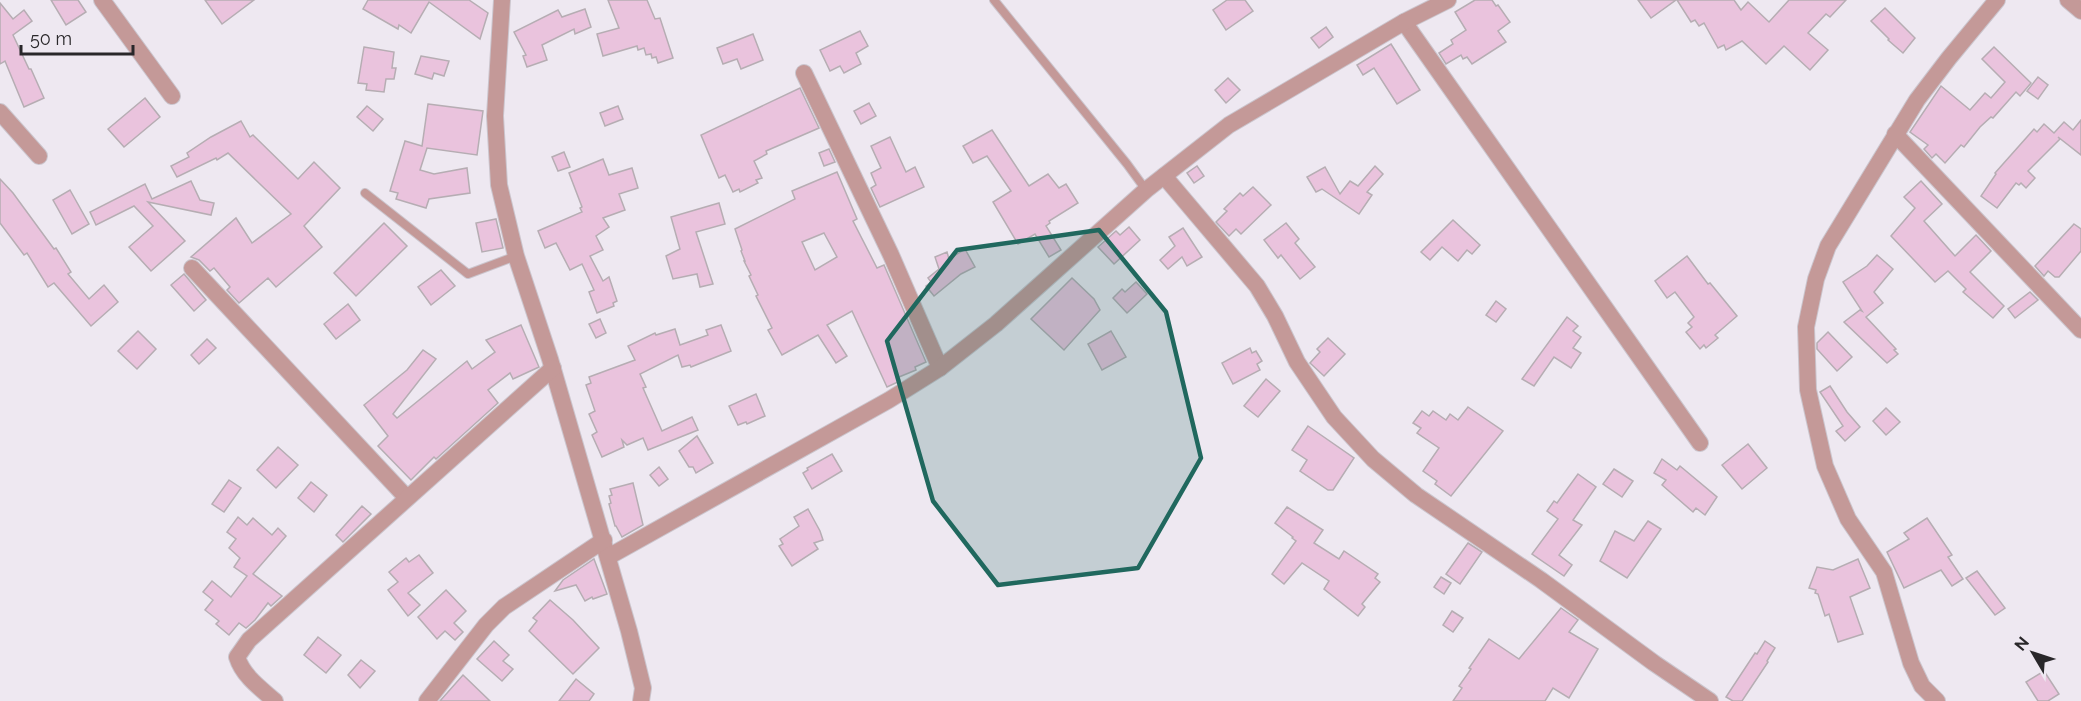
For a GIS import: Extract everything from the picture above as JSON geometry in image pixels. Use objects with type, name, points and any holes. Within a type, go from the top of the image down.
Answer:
[{"type":"street","points":[[102,0],[172,96]]},
{"type":"street","points":[[502,0],[495,116],[499,185],[516,256],[553,368],[638,664],[643,688],[641,701]]},
{"type":"street","points":[[608,557],[889,400],[940,368],[996,324],[1146,190],[1229,125],[1404,22],[1448,0]]},
{"type":"street","points":[[1937,701],[1922,686],[1904,644],[1884,572],[1848,519],[1825,466],[1808,390],[1806,327],[1816,279],[1828,246],[1917,100],[1948,58],[1997,0]]},
{"type":"street","points":[[2068,0],[2081,11]]},
{"type":"street","points":[[1404,22],[1700,443]]},
{"type":"street","points":[[804,73],[891,255],[940,368]]},
{"type":"street","points":[[0,112],[39,156]]},
{"type":"street","points":[[1895,134],[2081,330]]},
{"type":"street","points":[[1164,176],[1257,286],[1275,316],[1297,362],[1334,417],[1373,459],[1416,495],[1541,580],[1710,701]]},
{"type":"street","points":[[192,268],[407,498]]},
{"type":"street","points":[[275,701],[249,678],[240,666],[237,657],[249,640],[553,368]]},
{"type":"street","points":[[427,701],[479,633],[504,607],[603,540]]},
{"type":"street","points":[[1913,701],[1922,686]]},
{"type":"lane","points":[[994,0],[1146,190]]},
{"type":"lane","points":[[365,193],[468,273],[516,256]]},
{"type":"highlighted area","points":[[1099,230],[1166,312],[1201,458],[1138,568],[998,585],[933,501],[887,341],[957,250]]},
{"type":"building","points":[[51,0],[78,0],[86,12],[66,25]]},
{"type":"building","points":[[205,0],[254,0],[222,24]]},
{"type":"building","points":[[368,0],[469,0],[488,13],[480,39],[429,2],[411,33],[399,25],[398,29],[363,9]]},
{"type":"building","points":[[608,0],[647,0],[655,19],[660,18],[673,58],[658,63],[656,57],[652,58],[651,54],[646,55],[644,48],[638,50],[637,46],[603,56],[597,34],[619,28]]},
{"type":"building","points":[[1227,0],[1245,0],[1253,11],[1226,30],[1213,10]]},
{"type":"building","points":[[1475,0],[1492,0],[1496,6],[1498,5],[1510,22],[1498,31],[1506,42],[1472,64],[1467,57],[1463,59],[1461,55],[1446,64],[1439,53],[1453,44],[1451,40],[1466,30],[1455,12]]},
{"type":"building","points":[[1638,0],[1676,0],[1651,18]]},
{"type":"building","points":[[1677,0],[1734,0],[1741,10],[1748,2],[1769,22],[1789,0],[1846,0],[1830,17],[1826,14],[1808,33],[1828,50],[1810,70],[1784,46],[1766,64],[1742,41],[1726,50],[1724,45],[1718,48],[1704,23],[1699,26],[1695,20],[1691,22]]},
{"type":"building","points":[[0,3],[13,19],[24,10],[32,21],[13,35],[44,98],[24,107],[5,61],[0,64]]},
{"type":"building","points":[[1885,8],[1915,38],[1903,53],[1871,21]]},
{"type":"building","points":[[585,9],[591,27],[575,34],[574,29],[542,45],[547,60],[527,67],[523,56],[526,55],[514,32],[558,10],[562,17]]},
{"type":"building","points":[[1326,27],[1333,37],[1319,48],[1311,38]]},
{"type":"building","points":[[860,31],[868,46],[856,53],[861,64],[844,73],[840,66],[830,71],[820,50]]},
{"type":"building","points":[[753,34],[763,60],[741,69],[737,59],[723,64],[717,48]]},
{"type":"building","points":[[1391,44],[1420,90],[1397,104],[1374,68],[1363,75],[1357,65]]},
{"type":"building","points":[[364,47],[394,52],[392,68],[396,68],[394,79],[386,79],[384,92],[366,90],[367,84],[358,83]]},
{"type":"building","points":[[1994,47],[2031,83],[2020,96],[2016,92],[1993,118],[1991,117],[1980,127],[1964,147],[1961,145],[1945,163],[1936,154],[1932,158],[1924,149],[1928,145],[1910,132],[1941,86],[1970,110],[1985,93],[1991,98],[2005,82],[1982,59]]},
{"type":"building","points":[[421,56],[449,61],[444,76],[434,73],[432,79],[415,74]]},
{"type":"building","points":[[2038,77],[2048,85],[2038,99],[2027,91]]},
{"type":"building","points":[[1228,78],[1240,90],[1226,103],[1215,90]]},
{"type":"building","points":[[800,88],[819,128],[766,151],[767,154],[754,161],[762,178],[756,180],[758,183],[740,192],[739,189],[733,192],[725,175],[719,178],[701,135]]},
{"type":"building","points":[[145,98],[160,117],[124,147],[108,129]]},
{"type":"building","points":[[869,103],[876,116],[861,124],[854,111]]},
{"type":"building","points":[[428,104],[483,111],[477,155],[427,148],[420,170],[434,174],[467,168],[470,193],[429,199],[426,208],[396,199],[398,193],[390,191],[405,141],[422,146]]},
{"type":"building","points":[[367,106],[383,119],[373,131],[357,117]]},
{"type":"building","points":[[618,106],[623,119],[605,126],[600,113]]},
{"type":"building","points":[[2081,120],[2081,155],[2058,137],[2060,139],[2028,171],[2035,178],[2026,188],[2021,183],[2019,185],[2016,183],[1997,208],[1981,196],[1995,173],[2034,129],[2037,132],[2044,124],[2054,133],[2064,122],[2073,130]]},
{"type":"building","points":[[241,121],[250,137],[253,135],[298,179],[314,162],[340,188],[304,226],[322,247],[276,287],[268,278],[239,303],[227,290],[230,287],[214,268],[210,271],[199,260],[191,257],[236,218],[252,243],[291,214],[228,153],[177,177],[171,166],[189,157],[187,153],[211,137]]},
{"type":"building","points":[[992,130],[1029,186],[1048,174],[1059,188],[1066,184],[1078,203],[1049,221],[1050,223],[1046,226],[1061,250],[1049,257],[1035,234],[1018,244],[993,202],[1011,191],[987,156],[973,163],[963,146]]},
{"type":"building","points":[[890,137],[906,172],[915,167],[924,187],[880,207],[871,188],[876,185],[871,173],[881,168],[871,146]]},
{"type":"building","points":[[829,149],[835,162],[824,166],[819,153]]},
{"type":"building","points":[[564,152],[570,167],[558,171],[552,157]]},
{"type":"building","points":[[603,159],[609,175],[632,168],[638,188],[619,194],[625,210],[603,218],[609,227],[596,236],[603,250],[590,256],[603,281],[609,277],[617,301],[613,303],[614,306],[597,313],[589,292],[594,290],[582,264],[570,270],[556,243],[545,248],[538,231],[582,212],[569,173]]},
{"type":"building","points":[[1197,166],[1204,176],[1194,183],[1187,173]]},
{"type":"building","points":[[1375,166],[1383,174],[1367,192],[1372,195],[1359,214],[1322,189],[1316,192],[1307,177],[1325,167],[1340,194],[1350,181],[1358,186]]},
{"type":"building","points":[[837,172],[857,219],[853,221],[877,268],[884,265],[926,362],[915,367],[916,370],[899,377],[900,381],[887,387],[852,311],[827,325],[847,356],[836,363],[818,335],[782,355],[768,330],[772,328],[756,296],[758,295],[749,276],[751,275],[744,261],[735,229],[795,199],[792,191]],"holes":[[[824,233],[837,257],[815,270],[802,242]]]},
{"type":"building","points":[[0,179],[54,249],[56,248],[71,272],[68,274],[89,299],[104,285],[118,302],[91,326],[54,283],[48,287],[27,253],[24,255],[0,223]]},
{"type":"building","points":[[191,181],[200,200],[214,203],[211,215],[148,202],[185,241],[151,271],[129,247],[153,226],[134,206],[96,225],[90,212],[145,184],[152,199]]},
{"type":"building","points":[[1921,181],[1942,204],[1924,221],[1955,256],[1976,235],[1991,251],[1970,272],[2004,306],[1993,318],[1963,292],[1966,289],[1948,271],[1935,282],[1891,236],[1915,208],[1904,197]]},
{"type":"building","points":[[1253,187],[1271,205],[1241,234],[1236,229],[1229,236],[1216,222],[1227,211],[1224,209],[1240,193],[1243,196]]},
{"type":"building","points":[[70,190],[89,224],[72,234],[53,200]]},
{"type":"building","points":[[719,203],[725,224],[696,232],[713,284],[700,287],[697,274],[673,279],[666,256],[680,249],[671,217]]},
{"type":"building","points":[[496,219],[503,248],[482,252],[476,223]]},
{"type":"building","points":[[1453,220],[1480,245],[1472,254],[1467,250],[1458,261],[1442,247],[1430,260],[1421,252]]},
{"type":"building","points":[[384,223],[407,246],[356,296],[334,273]]},
{"type":"building","points":[[1286,223],[1299,239],[1295,243],[1315,267],[1300,279],[1281,255],[1278,258],[1264,240]]},
{"type":"building","points":[[2074,224],[2081,229],[2081,251],[2059,277],[2055,277],[2048,271],[2044,276],[2035,266]]},
{"type":"building","points":[[1129,227],[1140,240],[1114,264],[1098,247],[1116,231],[1120,235]]},
{"type":"building","points":[[1183,228],[1202,257],[1187,266],[1182,257],[1168,269],[1160,260],[1175,246],[1169,237]]},
{"type":"building","points":[[965,249],[975,267],[961,274],[934,296],[926,286],[931,282],[928,278],[939,269],[935,257],[947,252],[949,259]]},
{"type":"building","points":[[1877,255],[1893,269],[1874,292],[1883,303],[1866,317],[1896,349],[1894,350],[1898,354],[1887,363],[1844,322],[1860,310],[1862,311],[1843,282],[1867,266]]},
{"type":"building","points":[[1687,256],[1737,316],[1715,335],[1718,338],[1706,348],[1704,345],[1700,349],[1686,332],[1692,327],[1688,323],[1694,317],[1675,292],[1667,298],[1655,281]]},
{"type":"building","points":[[441,270],[455,286],[431,305],[418,287]]},
{"type":"building","points":[[184,274],[206,300],[194,311],[171,285]]},
{"type":"building","points":[[1072,278],[1094,299],[1100,310],[1064,350],[1031,319]]},
{"type":"building","points":[[1136,282],[1147,294],[1127,313],[1113,298],[1122,289],[1125,292]]},
{"type":"building","points":[[2030,292],[2038,300],[2015,318],[2008,309]]},
{"type":"building","points":[[1496,301],[1506,309],[1496,322],[1486,315]]},
{"type":"building","points":[[348,304],[360,320],[336,339],[324,324]]},
{"type":"building","points":[[1567,317],[1578,326],[1573,331],[1581,337],[1573,348],[1581,353],[1571,368],[1554,357],[1534,386],[1522,379]]},
{"type":"building","points":[[600,319],[606,333],[596,338],[589,324]]},
{"type":"building","points":[[521,325],[539,367],[513,379],[510,373],[488,390],[498,403],[436,459],[434,457],[411,480],[378,446],[388,436],[364,405],[407,370],[423,350],[436,359],[393,414],[397,418],[467,361],[472,369],[495,352],[486,340]]},
{"type":"building","points":[[721,325],[731,351],[691,367],[690,365],[682,367],[678,355],[640,374],[646,387],[643,388],[662,431],[692,417],[698,430],[648,450],[643,438],[627,445],[622,440],[624,447],[602,457],[592,435],[597,432],[589,414],[595,411],[586,385],[591,383],[589,377],[635,360],[628,346],[655,333],[656,335],[675,329],[680,345],[708,335],[706,330]]},
{"type":"building","points":[[138,331],[156,349],[137,369],[118,351]]},
{"type":"building","points":[[1111,331],[1126,357],[1102,370],[1088,344]]},
{"type":"building","points":[[1828,332],[1852,357],[1837,371],[1817,349],[1817,343]]},
{"type":"building","points":[[1328,338],[1345,354],[1324,376],[1310,363],[1320,352],[1317,349]]},
{"type":"building","points":[[207,339],[216,348],[199,364],[191,355]]},
{"type":"building","points":[[1250,348],[1252,353],[1256,351],[1262,361],[1257,364],[1260,370],[1233,384],[1222,363]]},
{"type":"building","points":[[1266,379],[1280,391],[1258,417],[1244,406]]},
{"type":"building","points":[[1830,386],[1860,427],[1845,441],[1836,431],[1843,426],[1820,392]]},
{"type":"building","points":[[756,394],[765,416],[747,424],[746,422],[738,425],[729,406]]},
{"type":"building","points":[[1468,407],[1503,431],[1451,496],[1435,484],[1437,481],[1423,471],[1439,448],[1417,433],[1421,428],[1413,423],[1422,411],[1429,416],[1433,411],[1446,420],[1450,414],[1458,420]]},
{"type":"building","points":[[1886,408],[1900,422],[1886,435],[1873,421]]},
{"type":"building","points":[[1308,426],[1354,458],[1333,490],[1328,490],[1300,471],[1307,460],[1292,450]]},
{"type":"building","points":[[697,436],[713,463],[696,473],[693,467],[689,467],[679,451]]},
{"type":"building","points":[[1748,444],[1767,468],[1742,489],[1722,465]]},
{"type":"building","points":[[278,447],[298,465],[276,488],[257,470]]},
{"type":"building","points":[[832,454],[842,471],[812,489],[803,473],[808,470],[807,468]]},
{"type":"building","points":[[1662,459],[1677,470],[1680,466],[1717,497],[1705,515],[1696,508],[1693,512],[1662,485],[1666,480],[1654,473]]},
{"type":"building","points":[[659,467],[668,479],[659,486],[650,475]]},
{"type":"building","points":[[1614,469],[1633,481],[1622,497],[1603,484]]},
{"type":"building","points":[[1578,474],[1596,487],[1573,520],[1582,525],[1559,555],[1572,565],[1564,576],[1532,554],[1558,519],[1547,511],[1554,501],[1557,503]]},
{"type":"building","points":[[229,480],[241,488],[224,512],[212,504]]},
{"type":"building","points":[[311,482],[327,495],[314,512],[298,498]]},
{"type":"building","points":[[633,483],[643,525],[622,537],[615,526],[609,504],[611,503],[609,496],[612,495],[610,489]]},
{"type":"building","points":[[362,506],[371,514],[343,542],[336,535]]},
{"type":"building","points":[[1287,507],[1323,530],[1314,543],[1339,559],[1344,551],[1378,574],[1375,578],[1380,582],[1362,604],[1365,607],[1358,616],[1324,589],[1329,581],[1302,563],[1284,584],[1272,574],[1296,541],[1275,523]]},
{"type":"building","points":[[808,509],[823,540],[814,543],[818,549],[792,566],[779,546],[783,544],[780,539],[799,526],[794,517]]},
{"type":"building","points":[[238,517],[247,525],[253,518],[272,535],[278,528],[286,536],[253,574],[282,596],[271,606],[268,603],[246,628],[239,623],[229,635],[216,624],[219,621],[205,610],[213,600],[203,592],[212,581],[231,597],[247,576],[234,567],[240,558],[229,548],[236,539],[227,532]]},
{"type":"building","points":[[1927,518],[1952,555],[1948,557],[1963,579],[1952,586],[1941,570],[1904,588],[1887,552],[1909,539],[1904,533]]},
{"type":"building","points":[[1648,521],[1661,529],[1627,578],[1600,561],[1615,531],[1634,541]]},
{"type":"building","points":[[1468,543],[1482,552],[1460,584],[1446,574]]},
{"type":"building","points":[[419,555],[433,573],[408,593],[420,605],[408,616],[388,590],[398,582],[389,572],[406,558],[409,562]]},
{"type":"building","points":[[594,559],[607,594],[585,601],[576,585],[555,591],[563,580]]},
{"type":"building","points":[[1858,559],[1870,588],[1850,597],[1863,634],[1838,642],[1829,614],[1825,616],[1818,594],[1815,593],[1816,590],[1809,588],[1817,567],[1833,570]]},
{"type":"building","points":[[1977,571],[2005,608],[1995,615],[1966,578]]},
{"type":"building","points":[[1441,577],[1451,583],[1444,594],[1434,587]]},
{"type":"building","points":[[446,590],[466,611],[454,623],[463,632],[455,640],[445,631],[437,639],[418,617]]},
{"type":"building","points":[[550,600],[573,620],[599,648],[573,674],[529,631],[537,621],[533,618]]},
{"type":"building","points":[[1561,608],[1578,620],[1569,632],[1598,649],[1569,698],[1553,688],[1545,701],[1453,701],[1462,688],[1459,686],[1471,669],[1469,668],[1489,639],[1519,659]]},
{"type":"building","points":[[1452,611],[1463,618],[1453,632],[1443,625]]},
{"type":"building","points":[[318,637],[341,655],[326,673],[304,655]]},
{"type":"building","points":[[494,641],[509,655],[503,661],[513,669],[502,681],[477,659]]},
{"type":"building","points":[[1765,641],[1775,648],[1742,701],[1733,701],[1726,697],[1755,653],[1757,654]]},
{"type":"building","points":[[361,660],[375,671],[360,688],[348,675]]},
{"type":"building","points":[[2044,671],[2059,694],[2048,701],[2038,701],[2026,682]]},
{"type":"building","points":[[463,675],[490,701],[440,701]]},
{"type":"building","points":[[576,679],[594,694],[589,701],[559,701]]}]
